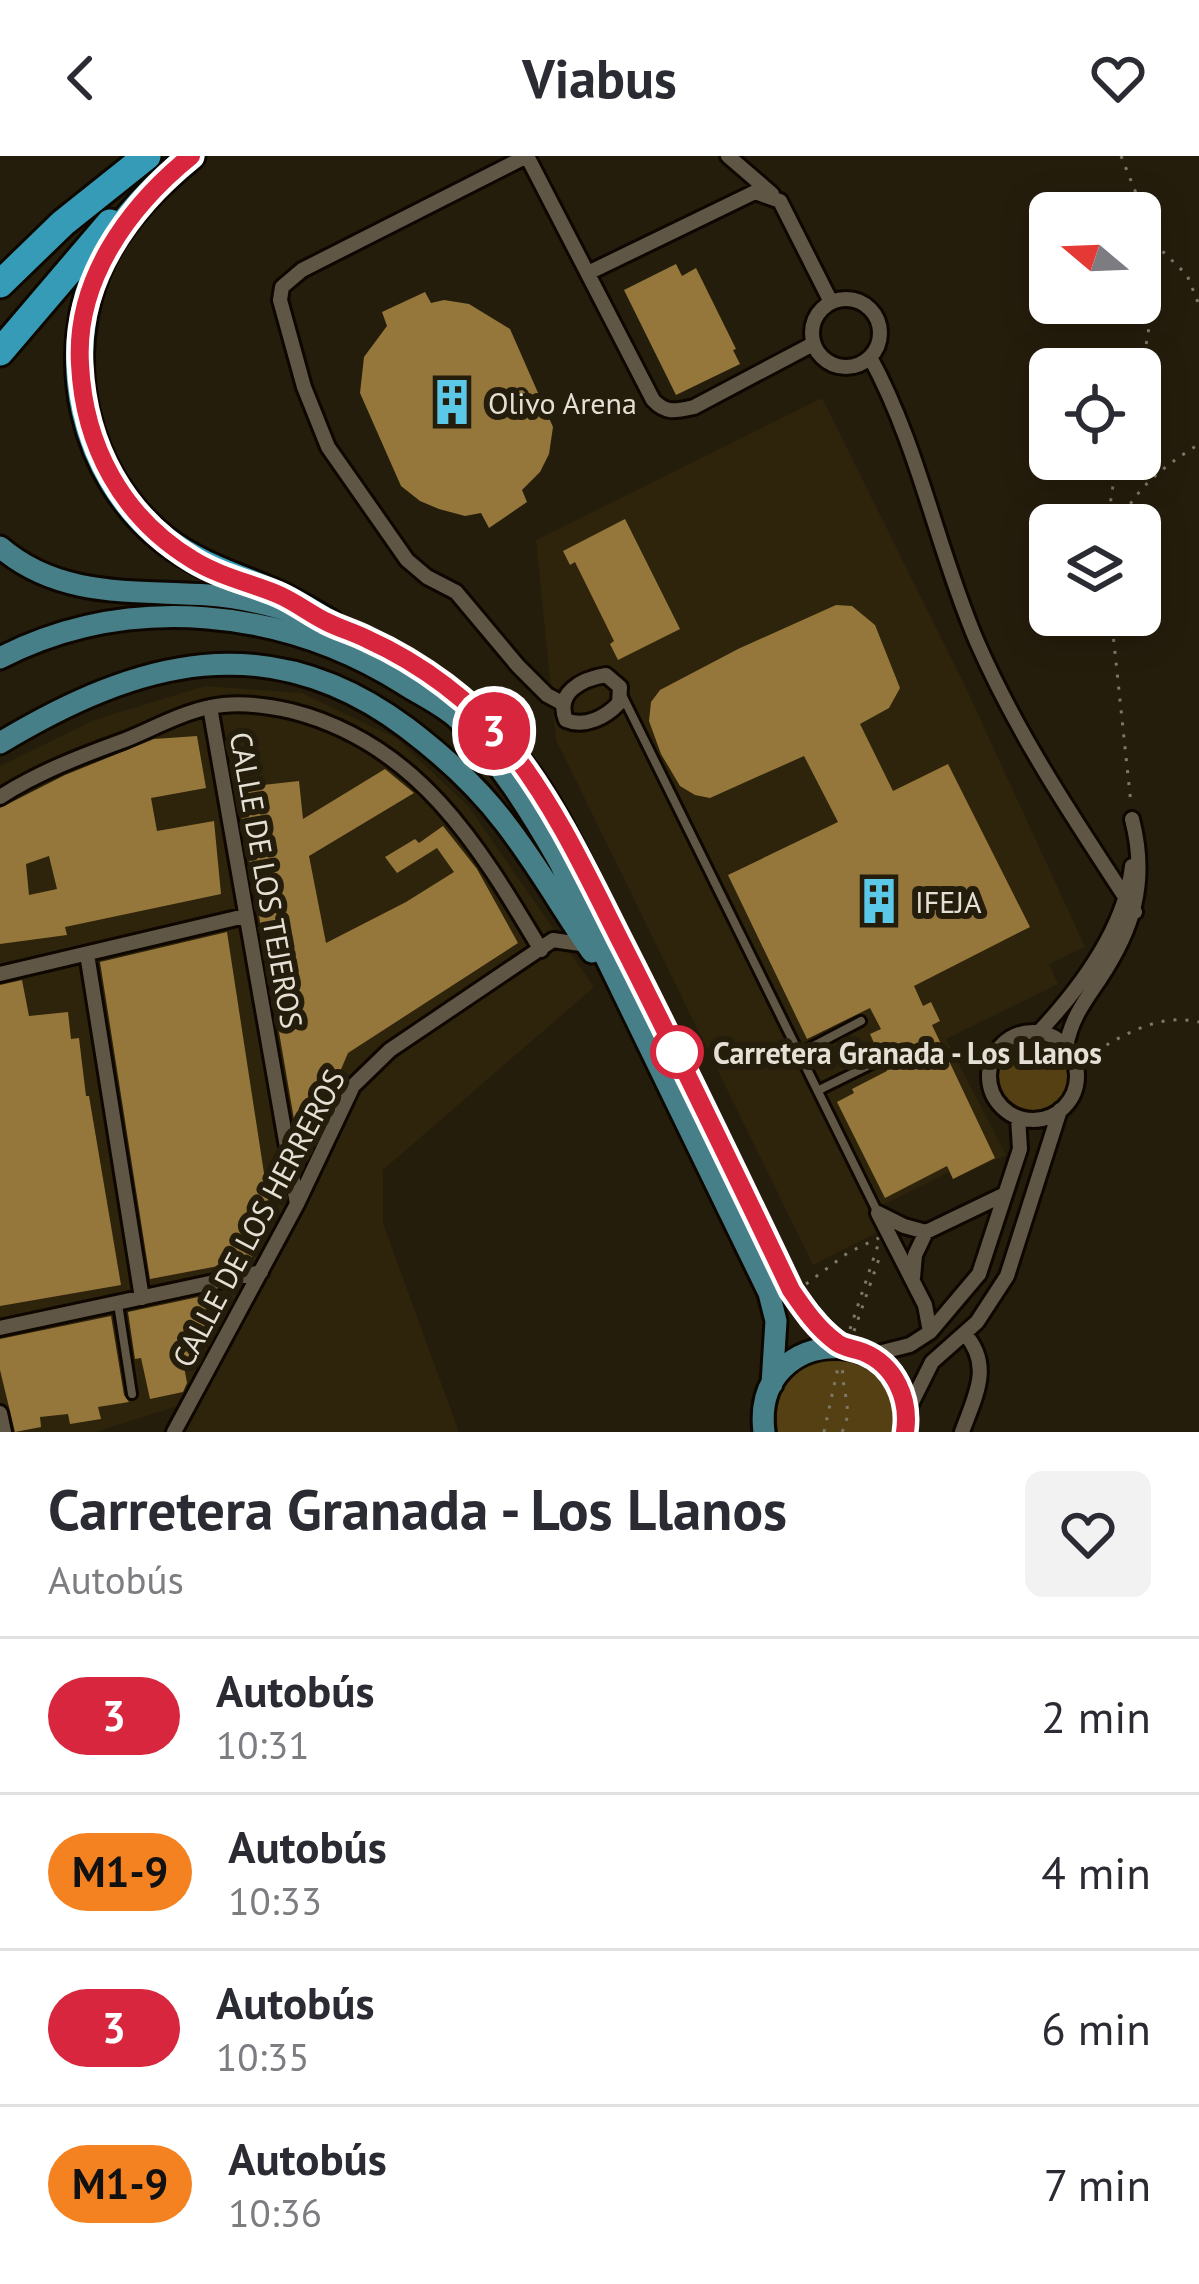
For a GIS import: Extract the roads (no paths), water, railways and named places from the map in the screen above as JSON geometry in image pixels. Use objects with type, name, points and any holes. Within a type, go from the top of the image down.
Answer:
[{"type":"highway","points":[[0,284],[63,223],[147,156]]},
{"type":"highway","points":[[0,352],[104,228],[182,164]]},
{"type":"highway","points":[[182,164],[132,214],[112,243],[88,298],[79,340],[82,394],[91,437],[120,492],[161,537],[195,562],[281,596],[329,623]]},
{"type":"main road","points":[[0,547],[40,573],[72,585],[125,593],[212,595],[280,607],[329,623],[368,639],[439,682],[508,746],[549,803],[682,1062],[791,1290],[814,1322],[870,1355],[895,1379],[906,1422]]},
{"type":"main road","points":[[0,658],[67,630],[130,619],[208,618],[290,632],[377,667],[454,716],[519,792],[560,861],[769,1293],[776,1321],[764,1432]]},
{"type":"main road","points":[[0,743],[118,685],[211,663],[245,663],[304,673],[345,689],[452,762],[504,821],[632,1008]]},
{"type":"main road","points":[[772,1384],[800,1355],[846,1345]]},
{"type":"street","points":[[562,703],[582,683],[606,675],[617,681],[622,696],[601,717],[580,724],[566,720],[562,703],[518,666],[456,592],[407,560],[328,447],[304,387],[280,300],[282,287],[302,270],[527,156],[661,408],[674,412],[694,407],[813,344]]},
{"type":"street","points":[[728,156],[780,201],[831,302]]},
{"type":"street","points":[[588,273],[755,191],[780,201]]},
{"type":"street","points":[[856,300],[876,316],[879,341],[870,357],[856,366],[826,361],[813,344],[813,322],[831,302],[856,300]]},
{"type":"street","points":[[870,357],[915,461],[977,642],[1016,724],[1131,905]]},
{"type":"street","points":[[0,796],[34,775],[210,707],[260,704],[325,720],[385,753],[441,801],[547,945],[587,946]]},
{"type":"street","name":"CALLE DE LOS TEJEROS","points":[[210,707],[297,1204]]},
{"type":"street","points":[[1066,1047],[1073,1018],[1115,956],[1140,889],[1132,819]]},
{"type":"street","points":[[1115,882],[1115,923]]},
{"type":"street","points":[[1039,1032],[1065,1005],[1131,905]]},
{"type":"street","points":[[0,974],[245,916]]},
{"type":"street","name":"CALLE DE LOS HERREROS","points":[[174,1432],[297,1204],[353,1086],[390,1050],[547,945]]},
{"type":"street","points":[[87,954],[142,1298]]},
{"type":"street","points":[[906,1422],[927,1370],[987,1309],[1007,1276],[1060,1110],[1076,1085],[1076,1064],[1056,1038],[1039,1032],[1010,1038],[991,1061],[989,1084],[995,1099],[1018,1118],[1040,1119],[1060,1110]]},
{"type":"street","points":[[870,1355],[910,1346],[930,1332],[979,1274],[1022,1140],[1018,1118]]},
{"type":"street","points":[[912,1280],[915,1255],[926,1232],[1006,1194]]},
{"type":"street","points":[[878,1213],[926,1232]]},
{"type":"street","points":[[878,1213],[925,1305],[930,1332]]},
{"type":"street","points":[[0,1328],[261,1272]]},
{"type":"street","points":[[962,1432],[982,1375],[977,1348],[965,1334]]},
{"type":"street","points":[[0,1413],[4,1432]]},
{"type":"lane","points":[[622,696],[878,1213]]},
{"type":"lane","points":[[519,792],[562,882],[562,907],[547,945]]},
{"type":"lane","points":[[800,1053],[862,1021]]},
{"type":"lane","points":[[819,1090],[880,1060]]},
{"type":"lane","points":[[118,1303],[132,1394]]},
{"type":"place","name":"Olivo Arena","points":[[452,402]]},
{"type":"place","name":"IFEJA","points":[[879,901]]},
{"type":"place","name":"Carretera Granada - Los Llanos","points":[[677,1052]]}]
